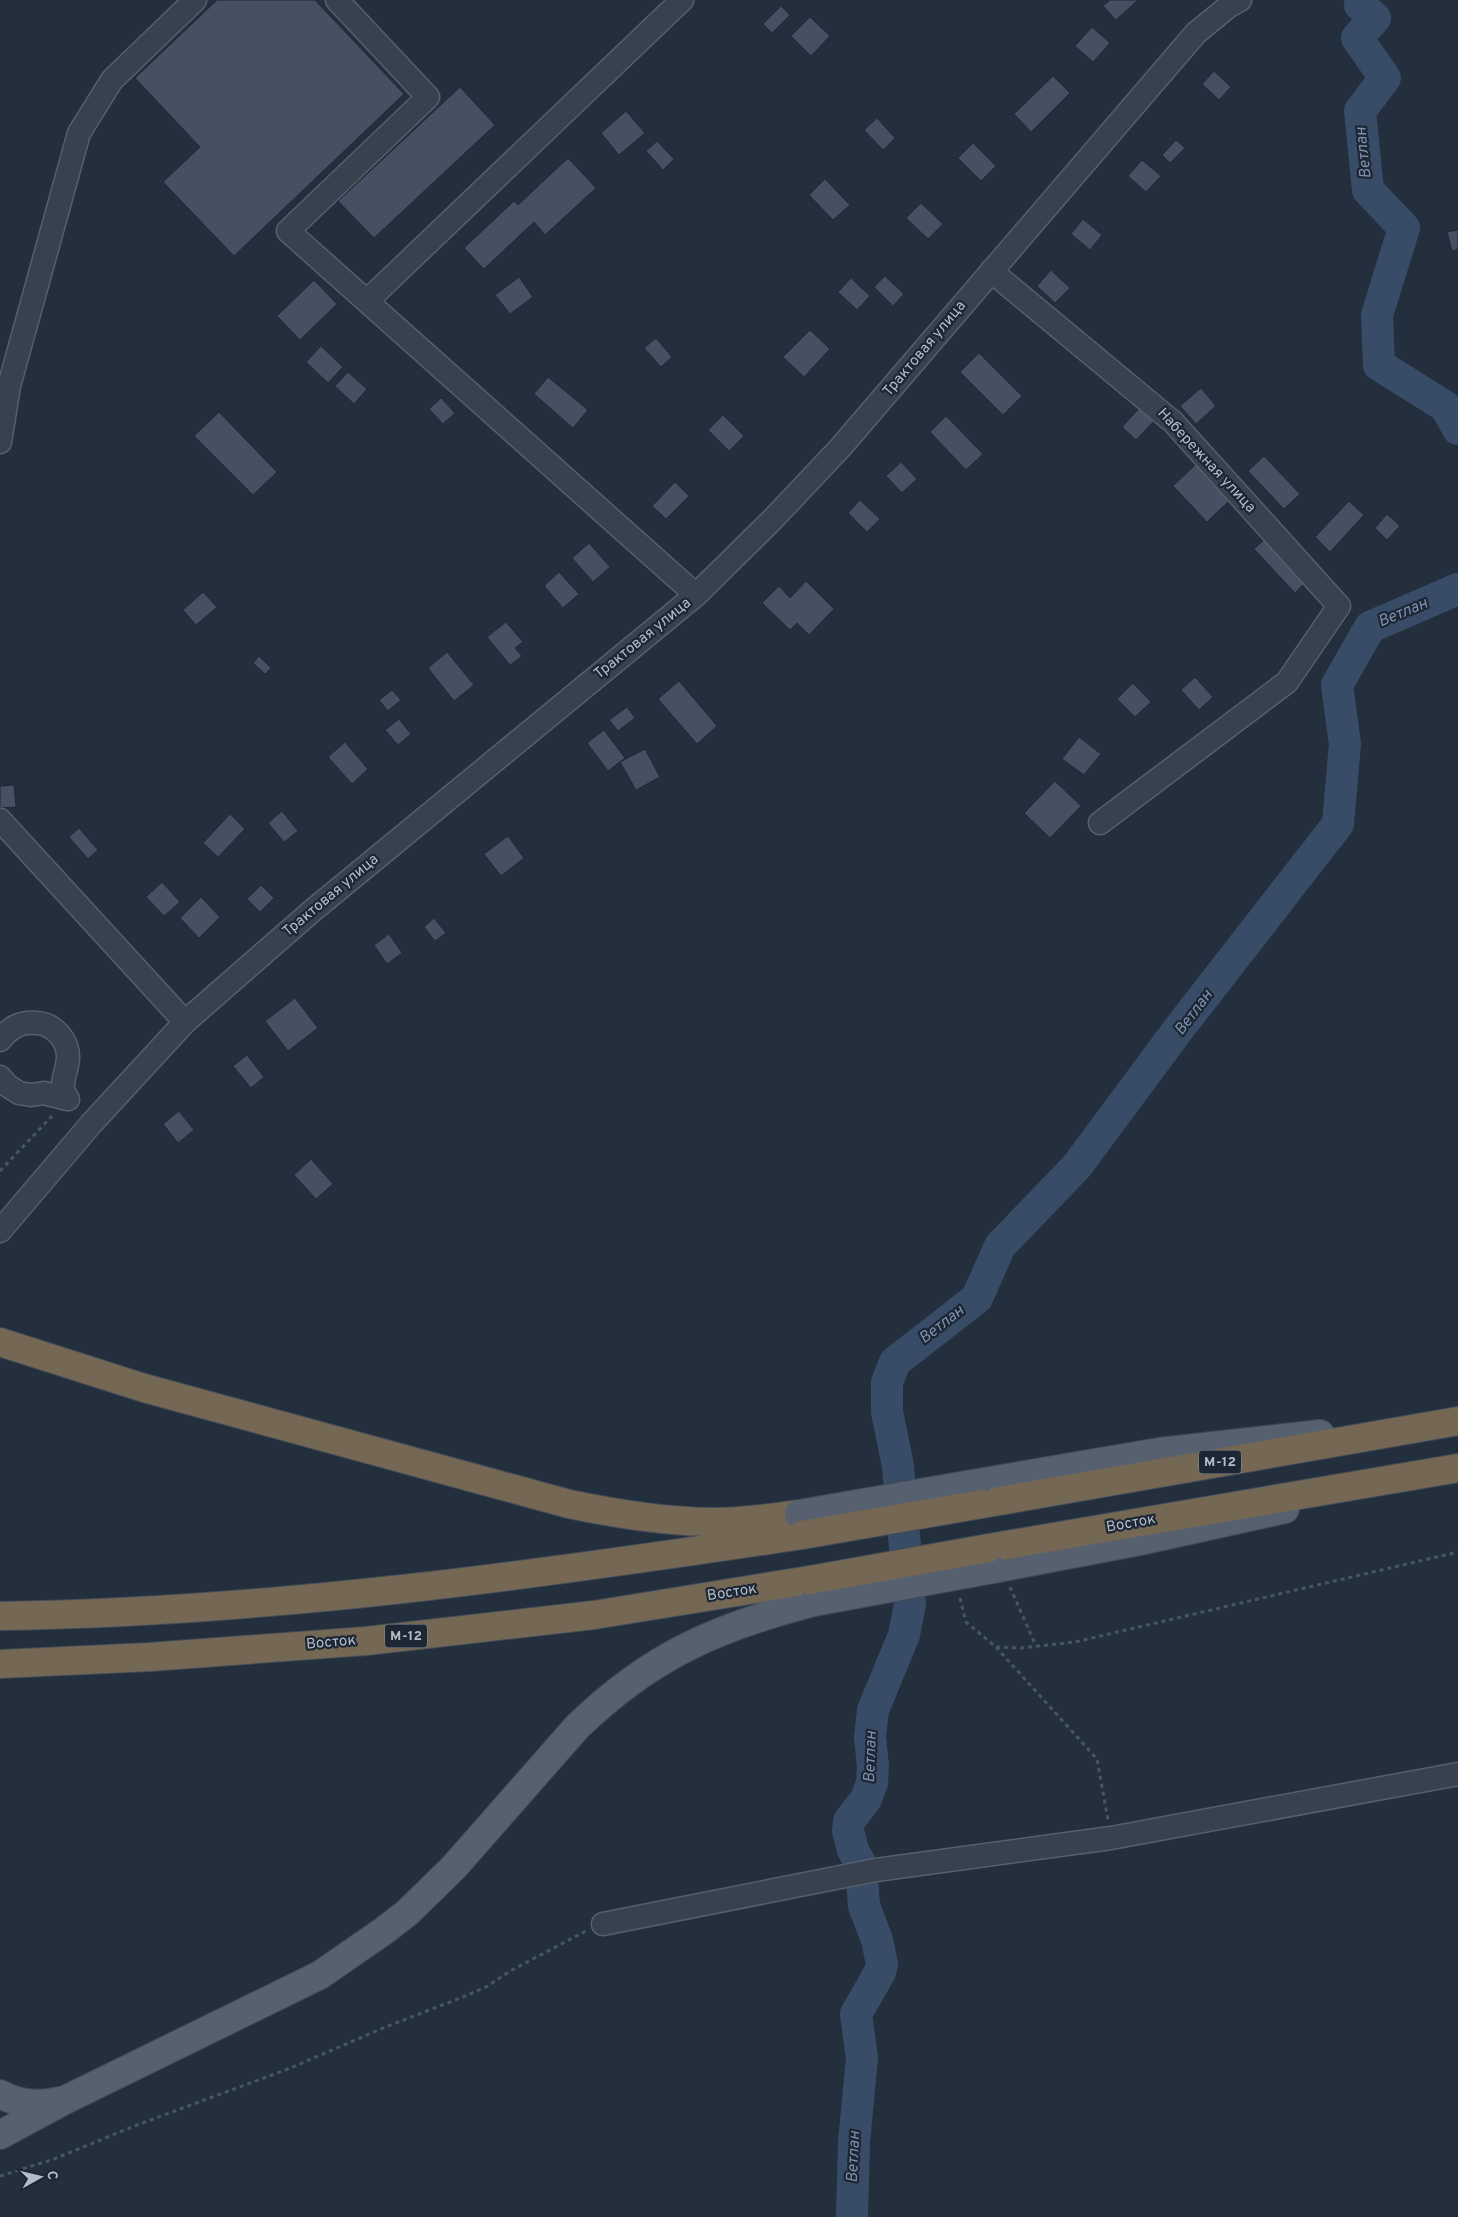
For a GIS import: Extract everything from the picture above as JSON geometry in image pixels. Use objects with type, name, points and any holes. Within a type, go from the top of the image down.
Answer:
[{"type":"highway","points":[[0,1342],[144,1388],[569,1504],[607,1512],[675,1521],[800,1524]]},
{"type":"highway","name":"М-12","points":[[0,1616],[140,1611],[362,1594],[591,1567],[800,1524],[980,1494],[1458,1420]]},
{"type":"highway","name":"Восток","points":[[0,1664],[150,1657],[376,1640],[812,1591],[997,1567],[1458,1469]]},
{"type":"main road","points":[[0,2135],[65,2100],[320,1975],[335,1965],[385,1930],[432,1890],[577,1727],[600,1705],[627,1684],[686,1646],[714,1633],[756,1618],[812,1591]]},
{"type":"main road","points":[[0,2094],[11,2100],[30,2103],[51,2103],[65,2100]]},
{"type":"street","points":[[0,442],[9,386],[79,133],[112,80],[195,0]]},
{"type":"street","points":[[337,0],[428,97],[288,231],[696,596]]},
{"type":"street","points":[[367,302],[682,0]]},
{"type":"street","name":"Трактовая улица","points":[[0,1231],[91,1124],[185,1022],[312,911],[696,596],[840,448],[1196,33],[1229,6],[1240,0]]},
{"type":"street","name":"Набережная улица","points":[[991,271],[1174,422],[1339,606],[1287,682],[1100,823]]},
{"type":"street","points":[[0,820],[185,1022]]},
{"type":"street","points":[[0,1040],[8,1030],[18,1024],[29,1022],[40,1023],[60,1035],[66,1045],[68,1056],[63,1089],[68,1099],[91,1124]]},
{"type":"street","points":[[0,1077],[8,1086],[19,1093],[31,1095],[44,1093],[68,1099]]},
{"type":"street","points":[[603,1924],[876,1870],[1110,1838],[1458,1774]]},
{"type":"path","points":[[0,1171],[68,1099]]},
{"type":"path","points":[[996,1647],[1036,1646],[1075,1642],[1458,1552]]},
{"type":"path","points":[[997,1567],[1036,1646]]},
{"type":"path","points":[[959,1593],[966,1622],[996,1647],[1097,1759],[1110,1838]]},
{"type":"path","points":[[0,2176],[54,2159],[137,2125],[288,2069],[388,2026],[463,1997],[488,1986],[510,1971],[569,1939],[603,1924]]},
{"type":"building","points":[[217,0],[315,0],[404,94],[234,256],[163,182],[200,147],[135,78]]},
{"type":"building","points":[[1110,0],[1137,1],[1116,20],[1103,6]]},
{"type":"building","points":[[781,6],[790,15],[772,33],[763,24]]},
{"type":"building","points":[[810,17],[830,36],[811,56],[791,36]]},
{"type":"building","points":[[1092,27],[1110,43],[1093,62],[1075,46]]},
{"type":"building","points":[[1214,71],[1231,87],[1219,100],[1202,84]]},
{"type":"building","points":[[1053,76],[1070,93],[1031,132],[1014,114]]},
{"type":"building","points":[[460,87],[495,125],[374,238],[338,201]]},
{"type":"building","points":[[626,111],[645,133],[619,155],[601,133]]},
{"type":"building","points":[[877,118],[895,138],[883,150],[864,130]]},
{"type":"building","points":[[1176,140],[1185,148],[1170,163],[1162,155]]},
{"type":"building","points":[[657,141],[674,159],[663,170],[646,151]]},
{"type":"building","points":[[973,143],[996,166],[981,181],[958,158]]},
{"type":"building","points":[[568,158],[596,188],[545,235],[534,222],[484,269],[464,248],[514,201],[518,205]]},
{"type":"building","points":[[1142,160],[1161,176],[1146,192],[1128,176]]},
{"type":"building","points":[[825,179],[850,205],[833,220],[809,195]]},
{"type":"building","points":[[921,203],[943,224],[928,239],[906,218]]},
{"type":"building","points":[[1083,219],[1102,235],[1090,250],[1071,234]]},
{"type":"building","points":[[1458,230],[1458,249],[1452,251],[1447,232]]},
{"type":"building","points":[[1051,270],[1070,288],[1055,303],[1037,286]]},
{"type":"building","points":[[885,276],[904,294],[893,306],[874,287]]},
{"type":"building","points":[[519,277],[533,297],[510,314],[495,295]]},
{"type":"building","points":[[851,278],[870,296],[857,310],[838,292]]},
{"type":"building","points":[[314,280],[337,304],[300,340],[277,316]]},
{"type":"building","points":[[810,330],[830,349],[804,377],[783,357]]},
{"type":"building","points":[[656,338],[672,357],[661,367],[644,348]]},
{"type":"building","points":[[321,346],[343,367],[328,383],[306,362]]},
{"type":"building","points":[[979,353],[1022,396],[1003,415],[960,372]]},
{"type":"building","points":[[348,372],[367,389],[354,404],[335,386]]},
{"type":"building","points":[[548,377],[588,410],[573,428],[534,394]]},
{"type":"building","points":[[1201,388],[1216,406],[1196,424],[1180,406]]},
{"type":"building","points":[[441,398],[455,413],[443,424],[429,409]]},
{"type":"building","points":[[1142,405],[1157,418],[1136,440],[1122,427]]},
{"type":"building","points":[[219,412],[277,472],[253,495],[194,436]]},
{"type":"building","points":[[723,415],[744,436],[729,451],[708,430]]},
{"type":"building","points":[[946,416],[983,454],[966,470],[930,432]]},
{"type":"building","points":[[1264,456],[1300,494],[1284,509],[1248,471]]},
{"type":"building","points":[[901,462],[917,479],[902,493],[886,476]]},
{"type":"building","points":[[1196,464],[1230,500],[1207,522],[1173,486]]},
{"type":"building","points":[[675,482],[689,496],[666,519],[652,506]]},
{"type":"building","points":[[860,500],[880,519],[867,532],[848,513]]},
{"type":"building","points":[[1349,501],[1364,515],[1330,552],[1315,537]]},
{"type":"building","points":[[1387,514],[1400,526],[1387,540],[1375,528]]},
{"type":"building","points":[[1267,537],[1308,580],[1295,593],[1254,549]]},
{"type":"building","points":[[589,543],[610,567],[593,582],[572,558]]},
{"type":"building","points":[[559,572],[579,594],[563,608],[544,586]]},
{"type":"building","points":[[806,581],[834,609],[809,635],[797,623],[790,630],[762,603],[779,586],[790,598]]},
{"type":"building","points":[[203,592],[217,607],[196,625],[183,610]]},
{"type":"building","points":[[506,622],[523,642],[515,648],[522,656],[510,665],[487,637]]},
{"type":"building","points":[[447,652],[474,685],[454,701],[428,668]]},
{"type":"building","points":[[259,656],[271,668],[265,674],[253,663]]},
{"type":"building","points":[[1195,677],[1213,697],[1199,710],[1181,690]]},
{"type":"building","points":[[679,681],[717,726],[697,744],[658,699]]},
{"type":"building","points":[[1133,683],[1151,702],[1135,717],[1117,699]]},
{"type":"building","points":[[392,690],[401,700],[388,711],[379,700]]},
{"type":"building","points":[[627,707],[635,718],[618,731],[609,720]]},
{"type":"building","points":[[399,719],[411,734],[398,745],[385,730]]},
{"type":"building","points":[[604,730],[625,758],[608,771],[587,743]]},
{"type":"building","points":[[1079,737],[1101,754],[1084,775],[1062,759]]},
{"type":"building","points":[[345,742],[368,769],[352,784],[328,757]]},
{"type":"building","points":[[645,749],[660,777],[636,790],[620,762]]},
{"type":"building","points":[[1055,781],[1081,806],[1050,838],[1024,813]]},
{"type":"building","points":[[14,785],[16,807],[0,808],[0,786]]},
{"type":"building","points":[[282,811],[298,831],[284,842],[268,823]]},
{"type":"building","points":[[230,814],[245,829],[218,857],[203,843]]},
{"type":"building","points":[[79,828],[98,850],[88,859],[69,837]]},
{"type":"building","points":[[508,836],[524,858],[501,876],[484,854]]},
{"type":"building","points":[[162,882],[180,902],[164,916],[146,897]]},
{"type":"building","points":[[261,885],[274,898],[260,912],[247,899]]},
{"type":"building","points":[[201,897],[220,917],[199,938],[180,918]]},
{"type":"building","points":[[434,918],[446,933],[435,941],[424,927]]},
{"type":"building","points":[[389,934],[402,953],[387,964],[374,945]]},
{"type":"building","points":[[295,998],[318,1028],[288,1051],[265,1021]]},
{"type":"building","points":[[247,1055],[264,1077],[251,1088],[233,1066]]},
{"type":"building","points":[[179,1111],[194,1130],[178,1143],[163,1124]]},
{"type":"building","points":[[311,1159],[333,1184],[316,1199],[294,1175]]},
{"type":"waterway","name":"Ветлан","points":[[1361,0],[1360,5],[1375,18],[1357,38],[1385,78],[1360,111],[1368,190],[1404,228],[1377,315],[1379,365],[1446,407],[1458,429]]},
{"type":"waterway","name":"Ветлан","points":[[852,2217],[854,2142],[862,2058],[856,2014],[880,1972],[882,1964],[877,1940],[864,1906],[861,1865],[853,1850],[848,1831],[849,1821],[866,1799],[872,1783],[873,1766],[870,1737],[873,1710],[904,1635],[910,1604],[898,1466],[887,1412],[887,1382],[895,1362],[977,1298],[1000,1246],[1077,1166],[1177,1031],[1338,824],[1345,744],[1337,685],[1370,627],[1458,589]]}]
